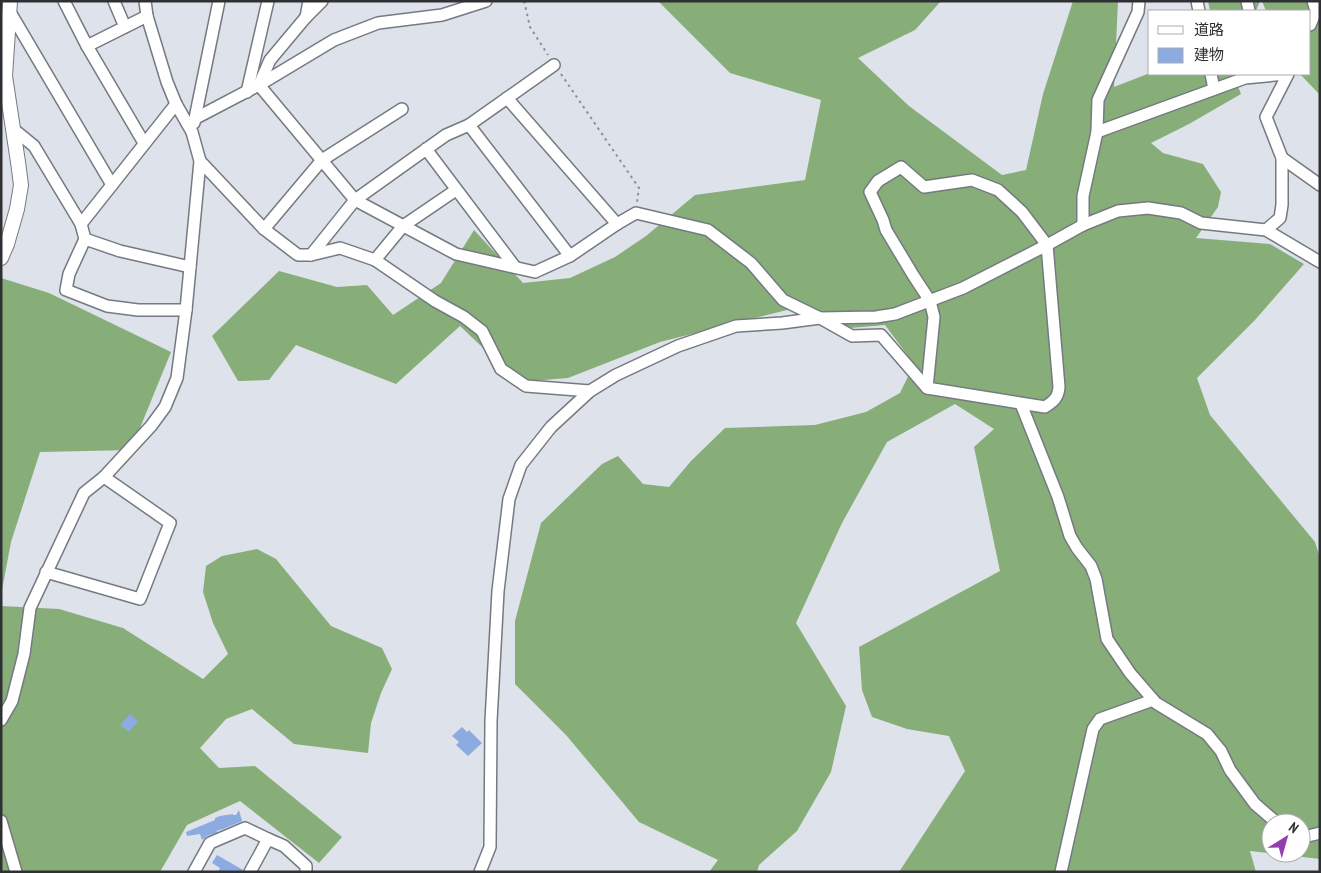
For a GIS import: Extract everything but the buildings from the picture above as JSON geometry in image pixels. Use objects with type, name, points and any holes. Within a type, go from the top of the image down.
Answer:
[{"type":"street","points":[[64,1],[87,46],[144,143]]},
{"type":"street","points":[[114,1],[125,26]]},
{"type":"street","points":[[1,720],[12,700],[17,682],[24,654],[30,608],[84,493],[104,477],[151,426],[164,407],[177,378],[186,310],[200,161],[192,132],[176,104],[167,82],[147,16],[145,1]]},
{"type":"street","points":[[192,132],[219,1]]},
{"type":"street","points":[[247,92],[268,1]]},
{"type":"street","points":[[306,17],[309,1]]},
{"type":"street","points":[[260,85],[270,60],[322,1]]},
{"type":"street","points":[[196,118],[260,85],[334,40],[378,23],[442,15],[486,1]]},
{"type":"street","points":[[1083,225],[1083,196],[1096,132],[1098,100],[1138,12],[1139,1]]},
{"type":"street","points":[[1311,23],[1316,11],[1313,1]]},
{"type":"street","points":[[1,258],[17,209],[21,185],[3,76],[10,7]]},
{"type":"street","points":[[10,7],[112,185]]},
{"type":"street","points":[[87,46],[147,16]]},
{"type":"street","points":[[311,255],[355,200],[446,135],[469,124],[554,65]]},
{"type":"street","points":[[1211,75],[1214,89]]},
{"type":"street","points":[[1096,132],[1245,78],[1262,75]]},
{"type":"street","points":[[1266,230],[1280,218],[1282,205],[1282,158],[1266,117],[1287,75]]},
{"type":"street","points":[[260,85],[355,200],[456,254],[535,272],[570,256],[636,213],[708,230],[751,263],[782,300],[852,336],[881,334],[927,388],[1045,407],[1058,394],[1059,387],[1047,245],[1022,212],[998,190],[972,180],[924,187],[901,167],[878,181],[870,192],[886,230],[930,301],[934,317],[927,388]]},
{"type":"street","points":[[507,98],[617,224]]},
{"type":"street","points":[[81,224],[176,104]]},
{"type":"street","points":[[264,229],[322,160],[402,109]]},
{"type":"street","points":[[469,124],[570,256]]},
{"type":"street","points":[[12,128],[34,146],[81,224],[85,238],[69,274],[66,290],[108,306],[138,310],[186,310]]},
{"type":"street","points":[[426,149],[515,268]]},
{"type":"street","points":[[1282,158],[1320,185]]},
{"type":"street","points":[[200,161],[264,229],[298,255],[311,255],[340,248],[375,260],[436,301],[464,317],[482,331],[501,369],[526,386],[590,391]]},
{"type":"street","points":[[375,260],[403,226],[456,190]]},
{"type":"street","points":[[480,872],[490,847],[491,721],[498,590],[509,499],[521,465],[551,427],[590,391],[616,375],[678,346],[736,326],[820,318],[876,317],[895,314],[963,288],[1083,225],[1118,211],[1148,208],[1181,213],[1201,223],[1266,230],[1320,262]]},
{"type":"street","points":[[85,238],[120,251],[190,267]]},
{"type":"street","points":[[1021,404],[1058,497],[1070,536],[1076,548],[1091,566],[1096,579],[1107,639],[1130,673],[1156,703],[1207,734],[1221,751],[1230,770],[1255,804],[1265,813]]},
{"type":"street","points":[[46,572],[140,599],[170,523],[104,477]]},
{"type":"street","points":[[1061,872],[1093,729],[1100,719],[1153,700]]},
{"type":"street","points":[[1,822],[16,872]]},
{"type":"street","points":[[194,872],[210,843],[245,828],[284,846],[306,866],[306,872]]},
{"type":"street","points":[[250,872],[268,839]]},
{"type":"path","points":[[524,1],[530,27],[639,188],[636,213]]},
{"type":"green space","points":[[658,1],[941,1],[915,30],[858,58],[909,106],[1002,175],[1026,170],[1043,94],[1073,1],[1118,1],[1114,87],[1148,74],[1233,75],[1241,94],[1151,143],[1163,153],[1203,164],[1221,192],[1218,207],[1196,238],[1270,244],[1304,264],[1255,320],[1197,378],[1210,415],[1315,542],[1320,558],[1320,859],[1311,858],[1311,813],[1261,813],[1261,852],[1250,851],[1256,872],[899,872],[965,771],[949,736],[907,729],[872,717],[862,690],[859,647],[1000,571],[974,447],[994,429],[955,404],[887,442],[842,523],[796,623],[846,706],[831,772],[797,831],[759,865],[757,872],[709,872],[718,860],[639,822],[566,735],[515,684],[515,621],[541,523],[602,464],[618,456],[643,484],[669,487],[691,461],[725,428],[815,425],[866,412],[900,393],[914,364],[885,325],[839,329],[807,305],[660,342],[568,378],[519,382],[460,326],[396,384],[296,345],[269,380],[238,381],[212,336],[279,271],[337,287],[367,285],[393,315],[441,283],[474,230],[523,283],[570,278],[615,257],[646,236],[695,195],[805,180],[821,100],[730,73]]},
{"type":"green space","points":[[1208,1],[1260,1],[1256,10],[1210,10]]},
{"type":"green space","points":[[1262,1],[1320,1],[1320,95],[1301,75],[1311,75],[1311,10],[1266,10]]},
{"type":"green space","points":[[1,278],[49,293],[171,352],[131,450],[40,452],[11,542],[1,595]]},
{"type":"green space","points":[[257,549],[276,559],[331,626],[382,648],[392,669],[381,693],[371,723],[368,753],[294,744],[252,709],[226,719],[200,748],[219,768],[255,766],[342,837],[319,863],[240,801],[187,825],[160,872],[1,872],[1,606],[59,609],[123,628],[203,679],[228,654],[213,623],[203,592],[206,566],[222,556]]}]
